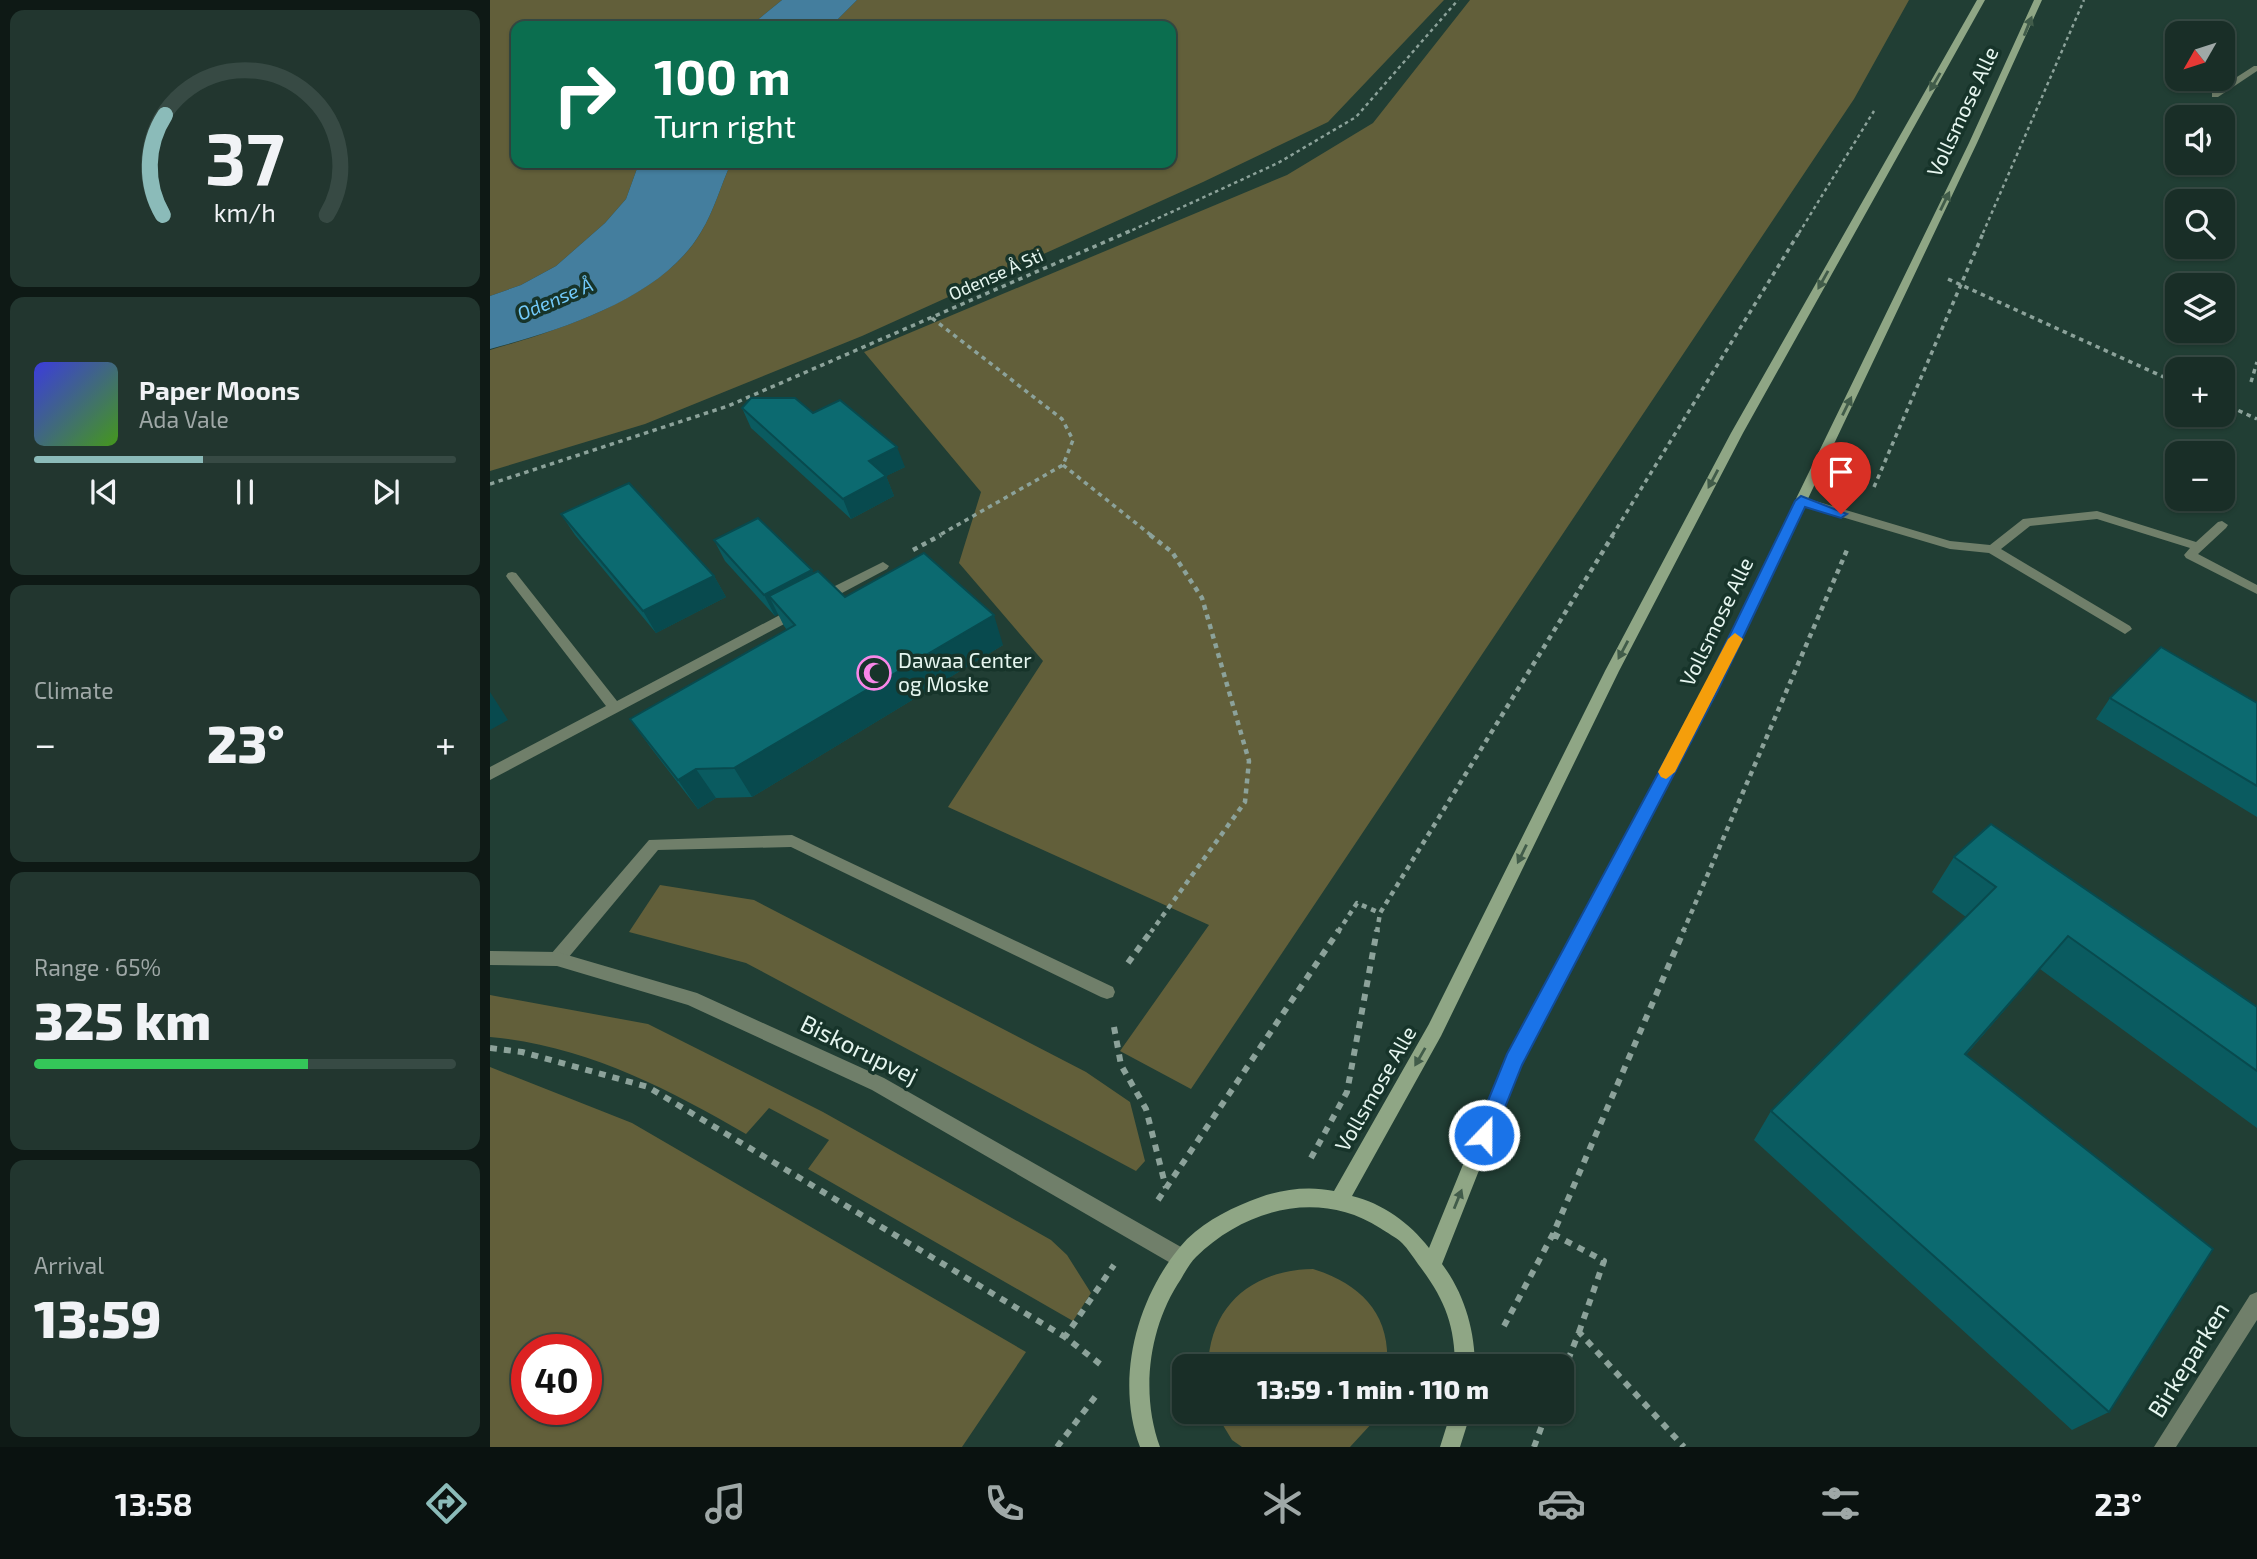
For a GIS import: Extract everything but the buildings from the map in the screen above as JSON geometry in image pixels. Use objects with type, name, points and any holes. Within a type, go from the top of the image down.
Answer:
[{"type":"street","name":"Vollsmose Alle","points":[[1340,1198],[1435,1030],[1612,671],[1737,433],[1981,0]]},
{"type":"street","name":"Vollsmose Alle","points":[[1433,1262],[1514,1060],[1711,688],[2026,31],[2038,0]]},
{"type":"street","points":[[2215,95],[2257,68]]},
{"type":"street","points":[[1801,501],[1950,545],[1992,549],[2125,629]]},
{"type":"street","points":[[1992,549],[2027,522],[2097,515],[2199,547]]},
{"type":"street","points":[[2222,525],[2190,555],[2257,590]]},
{"type":"street","points":[[490,774],[883,566]]},
{"type":"street","points":[[512,576],[615,708]]},
{"type":"street","points":[[557,959],[654,844],[792,841],[1107,992]]},
{"type":"street","name":"Biskorupvej","points":[[490,958],[557,959],[691,998],[878,1083],[1181,1258]]},
{"type":"street","points":[[1150,1447],[1144,1435],[1138,1382],[1145,1331],[1159,1292],[1181,1258],[1214,1227],[1251,1206],[1292,1196],[1340,1198],[1375,1211],[1407,1232],[1433,1262],[1455,1303],[1466,1354]]},
{"type":"street","name":"Birkeparken","points":[[2164,1447],[2257,1301]]},
{"type":"street","points":[[1450,1447],[1457,1424]]},
{"type":"path","name":"Odense Å Sti","points":[[490,484],[728,406],[1278,163],[1356,117],[1458,0]]},
{"type":"path","points":[[1502,1331],[1553,1234],[2084,0]]},
{"type":"path","points":[[1292,1196],[1347,1092],[1380,913],[1876,107]]},
{"type":"path","points":[[1914,266],[1962,285],[2165,378]]},
{"type":"path","points":[[883,566],[1022,491],[1063,465],[1073,440],[1062,419],[932,318]]},
{"type":"path","points":[[2251,382],[2257,362]]},
{"type":"path","points":[[2235,409],[2257,419]]},
{"type":"path","points":[[1063,465],[1172,552],[1202,598],[1249,761],[1245,802],[1107,992],[1121,1065],[1146,1109],[1166,1188]]},
{"type":"path","points":[[1065,1337],[1357,903],[1380,913]]},
{"type":"path","points":[[490,1048],[522,1052],[648,1087],[1065,1337],[1103,1366]]},
{"type":"path","points":[[1553,1234],[1604,1261],[1570,1354]]},
{"type":"path","points":[[1579,1332],[1684,1447]]},
{"type":"path","points":[[1534,1447],[1543,1424]]},
{"type":"shaded area","points":[[490,0],[782,0],[756,21],[511,21],[511,168],[637,168],[626,199],[605,223],[556,266],[521,285],[490,296]]},
{"type":"shaded area","points":[[857,0],[1444,0],[1328,122],[1203,182],[862,336],[645,424],[490,471],[490,350],[547,332],[607,308],[662,275],[684,255],[701,232],[729,168],[1176,168],[1176,21],[836,21]]},
{"type":"shaded area","points":[[1470,0],[1909,0],[1854,99],[1191,1089],[1120,1051],[1209,925],[948,807],[1043,661],[959,563],[981,492],[864,352],[1287,175],[1373,123]]},
{"type":"shaded area","points":[[660,885],[754,900],[1086,1072],[1130,1102],[1145,1161],[1136,1171],[746,963],[629,932]]},
{"type":"shaded area","points":[[490,995],[648,1024],[823,1112],[1051,1240],[1067,1255],[1091,1293],[1073,1321],[808,1169],[829,1140],[769,1108],[746,1134],[655,1085],[623,1071],[558,1049],[490,1037]]},
{"type":"shaded area","points":[[490,1067],[632,1123],[1026,1352],[962,1447],[490,1447]]},
{"type":"shaded area","points":[[1313,1269],[1330,1275],[1359,1293],[1378,1317],[1384,1331],[1387,1354],[1210,1354],[1217,1325],[1239,1295],[1254,1284],[1292,1271]]},
{"type":"shaded area","points":[[1222,1424],[1371,1424],[1350,1447],[1242,1447],[1232,1440]]},
{"type":"water","points":[[782,0],[857,0],[836,21],[756,21]]},
{"type":"water","name":"Odense Å","points":[[637,168],[729,168],[701,232],[684,255],[661,276],[636,293],[577,321],[490,349],[490,296],[521,285],[556,266],[605,223],[626,199]]},
{"type":"slow traffic","points":[[1666,772],[1735,639]]},
{"type":"place","name":"Dawaa Center og Moske","points":[[874,673]]},
{"type":"route","points":[[1484,1135],[1514,1060],[1711,688],[1801,501],[1841,514]]}]
